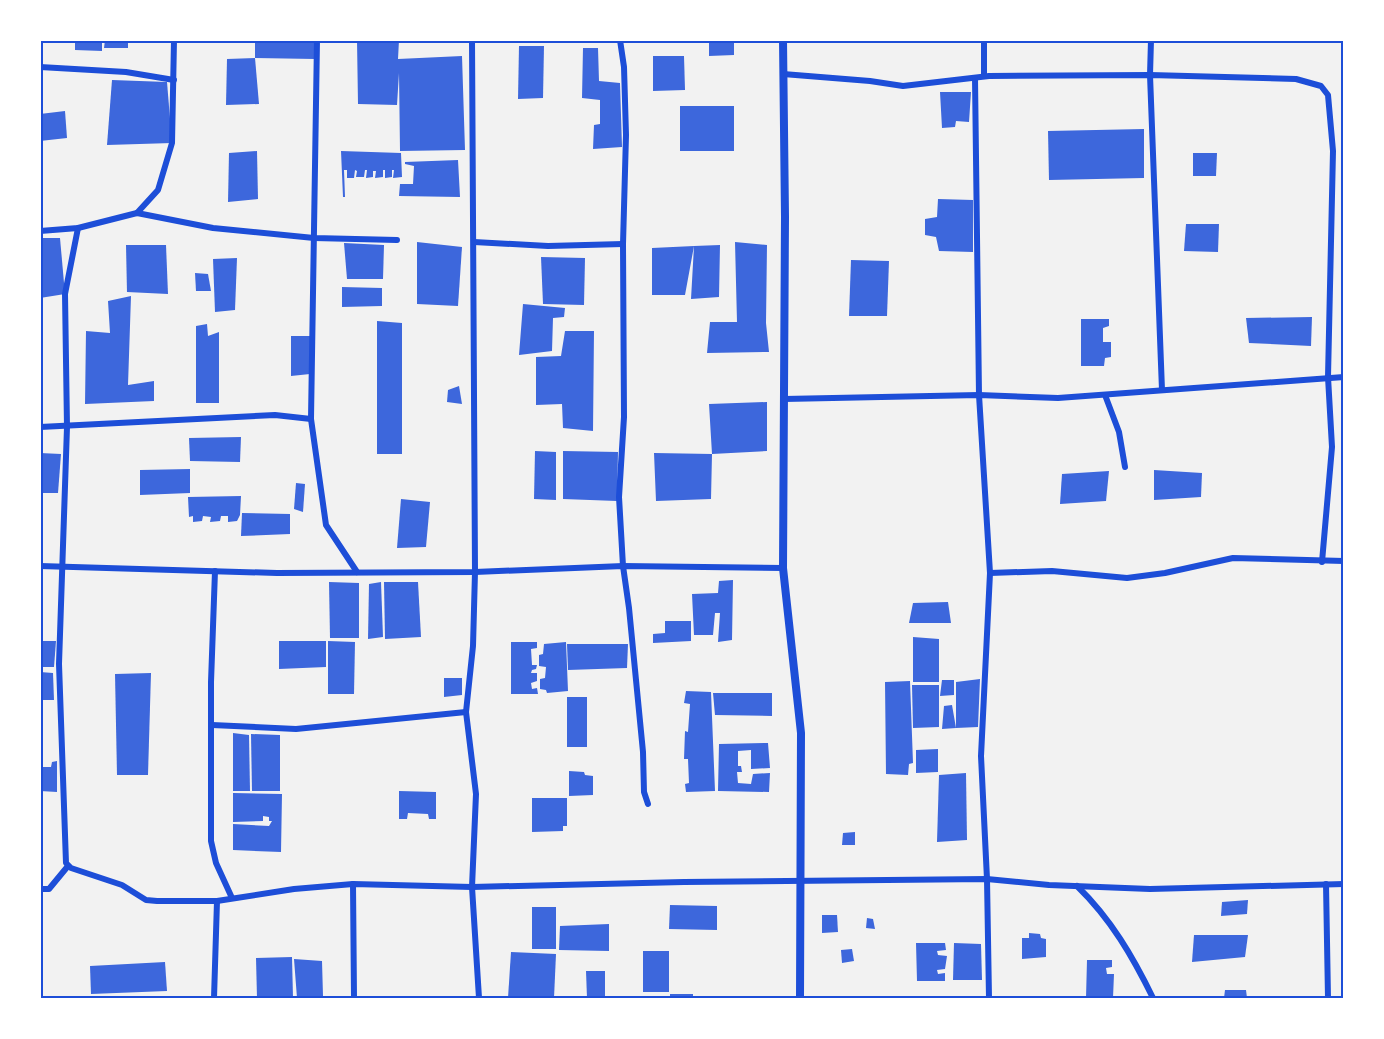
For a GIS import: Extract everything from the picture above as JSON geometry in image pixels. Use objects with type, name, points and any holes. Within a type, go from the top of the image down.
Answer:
[{"type":"street","points":[[137,213],[158,190],[172,143],[174,40]]},
{"type":"street","points":[[317,40],[311,419],[326,525],[357,572]]},
{"type":"street","points":[[472,40],[475,572],[473,646],[466,712],[476,794],[472,887],[479,999]]},
{"type":"street","points":[[620,40],[624,67],[626,123],[623,244],[624,417],[619,497],[623,566],[643,752],[644,792],[648,804]]},
{"type":"street","points":[[783,40],[785,217],[783,568],[801,733],[800,999]]},
{"type":"street","points":[[984,40],[984,76]]},
{"type":"street","points":[[1151,40],[1150,75],[1162,390]]},
{"type":"street","points":[[40,67],[126,72],[174,80]]},
{"type":"street","points":[[783,74],[903,86],[984,76],[1150,75],[1296,79],[1322,86],[1328,95],[1333,151],[1328,377],[1332,447],[1322,562]]},
{"type":"street","points":[[975,78],[979,395],[990,573],[981,756],[987,879],[989,999]]},
{"type":"street","points":[[40,231],[78,228],[137,213],[213,228],[314,238],[397,240]]},
{"type":"street","points":[[78,228],[65,294],[67,428],[58,664],[66,863],[68,866],[122,885],[146,900],[217,901],[294,889],[353,884],[472,887],[661,882],[987,879],[1150,889],[1344,884]]},
{"type":"street","points":[[474,242],[548,246],[623,244]]},
{"type":"street","points":[[783,399],[979,395],[1058,398],[1344,377]]},
{"type":"street","points":[[1105,395],[1119,432],[1125,467]]},
{"type":"street","points":[[40,428],[275,415],[311,419]]},
{"type":"street","points":[[990,573],[1052,571],[1127,578],[1165,573],[1233,558],[1344,561]]},
{"type":"street","points":[[40,566],[357,572],[475,572],[623,566],[783,568]]},
{"type":"street","points":[[215,571],[212,841],[216,863],[232,898]]},
{"type":"street","points":[[212,724],[296,729],[466,712]]},
{"type":"street","points":[[40,889],[49,889],[68,866]]},
{"type":"street","points":[[353,884],[354,999]]},
{"type":"street","points":[[1326,884],[1328,999]]},
{"type":"street","points":[[1077,886],[1099,908],[1119,936],[1153,999]]},
{"type":"street","points":[[214,999],[217,901]]},
{"type":"building","points":[[75,40],[102,40],[102,51],[75,50]]},
{"type":"building","points":[[105,40],[128,40],[128,48],[104,48]]},
{"type":"building","points":[[255,40],[315,40],[315,59],[255,58]]},
{"type":"building","points":[[357,40],[399,40],[398,59],[462,56],[465,150],[400,151],[399,73],[397,105],[358,104]]},
{"type":"building","points":[[709,40],[734,40],[734,55],[709,56]]},
{"type":"building","points":[[519,46],[544,46],[543,98],[518,99]]},
{"type":"building","points":[[583,48],[598,48],[599,81],[620,83],[622,147],[593,149],[594,125],[600,124],[600,100],[582,98]]},
{"type":"building","points":[[653,56],[684,56],[685,90],[653,91]]},
{"type":"building","points":[[255,58],[259,104],[226,105],[227,59]]},
{"type":"building","points":[[112,80],[167,82],[172,143],[107,145]]},
{"type":"building","points":[[940,92],[971,92],[969,122],[956,121],[955,127],[942,128]]},
{"type":"building","points":[[680,106],[734,106],[734,151],[680,151]]},
{"type":"building","points":[[65,111],[67,138],[40,141],[40,114]]},
{"type":"building","points":[[1144,129],[1144,178],[1049,180],[1048,131]]},
{"type":"building","points":[[257,151],[258,199],[228,202],[229,153]]},
{"type":"building","points":[[341,151],[401,153],[402,177],[393,178],[394,170],[392,170],[392,177],[385,178],[385,170],[383,170],[383,177],[375,178],[376,171],[373,171],[373,177],[366,178],[367,170],[365,170],[364,177],[356,177],[357,171],[355,170],[354,178],[347,178],[347,170],[344,170],[345,197],[343,197]]},
{"type":"building","points":[[1193,153],[1217,153],[1216,176],[1193,176]]},
{"type":"building","points":[[458,160],[460,197],[399,196],[400,184],[413,184],[414,166],[405,164],[405,162]]},
{"type":"building","points":[[938,199],[973,200],[973,252],[939,251],[936,237],[925,235],[925,219],[937,217]]},
{"type":"building","points":[[1186,224],[1219,224],[1218,252],[1184,251]]},
{"type":"building","points":[[40,238],[60,238],[65,294],[40,298]]},
{"type":"building","points":[[417,242],[462,247],[458,306],[417,304]]},
{"type":"building","points":[[735,242],[767,245],[766,323],[769,352],[707,353],[710,322],[737,322]]},
{"type":"building","points":[[344,243],[384,245],[383,279],[347,279]]},
{"type":"building","points":[[126,245],[166,245],[168,294],[127,292]]},
{"type":"building","points":[[720,245],[719,297],[691,299],[694,246]]},
{"type":"building","points":[[694,246],[685,295],[652,295],[652,248]]},
{"type":"building","points":[[541,257],[585,258],[584,305],[543,304]]},
{"type":"building","points":[[237,258],[235,310],[215,312],[213,259]]},
{"type":"building","points":[[851,260],[889,261],[887,316],[849,316]]},
{"type":"building","points":[[195,273],[208,274],[211,291],[196,291]]},
{"type":"building","points":[[342,287],[382,288],[382,306],[342,307]]},
{"type":"building","points":[[131,296],[128,385],[154,381],[154,401],[85,404],[86,331],[110,333],[108,301]]},
{"type":"building","points":[[523,304],[565,308],[564,317],[553,318],[552,351],[519,355]]},
{"type":"building","points":[[1312,317],[1311,346],[1249,343],[1246,318]]},
{"type":"building","points":[[1081,319],[1109,319],[1109,326],[1103,328],[1103,342],[1111,342],[1111,357],[1105,358],[1104,366],[1081,366]]},
{"type":"building","points":[[377,321],[402,323],[402,454],[377,454]]},
{"type":"building","points":[[207,324],[208,336],[219,332],[219,403],[196,403],[196,326]]},
{"type":"building","points":[[565,331],[594,331],[593,431],[563,428],[562,404],[536,405],[536,357],[561,356]]},
{"type":"building","points":[[291,336],[311,336],[310,374],[291,376]]},
{"type":"building","points":[[459,386],[462,404],[447,402],[448,390]]},
{"type":"building","points":[[767,402],[767,451],[712,454],[709,404]]},
{"type":"building","points":[[241,437],[240,462],[190,461],[189,438]]},
{"type":"building","points":[[535,451],[556,452],[556,500],[534,499]]},
{"type":"building","points":[[563,451],[618,452],[617,501],[563,499]]},
{"type":"building","points":[[40,453],[61,454],[58,493],[40,493]]},
{"type":"building","points":[[654,453],[712,454],[711,499],[656,501]]},
{"type":"building","points":[[190,469],[190,493],[140,495],[140,470]]},
{"type":"building","points":[[1154,470],[1202,473],[1201,497],[1154,500]]},
{"type":"building","points":[[1109,471],[1106,501],[1060,504],[1062,474]]},
{"type":"building","points":[[296,483],[305,484],[303,512],[294,509]]},
{"type":"building","points":[[241,496],[240,515],[237,521],[228,522],[228,516],[221,516],[220,521],[210,522],[211,517],[203,516],[202,521],[193,522],[193,516],[189,517],[188,497]]},
{"type":"building","points":[[401,499],[430,502],[426,547],[397,548]]},
{"type":"building","points":[[242,513],[290,514],[290,534],[241,536]]},
{"type":"building","points":[[733,580],[732,640],[718,642],[720,613],[715,613],[713,635],[694,635],[692,594],[718,593],[719,581]]},
{"type":"building","points":[[329,582],[359,583],[359,638],[330,638]]},
{"type":"building","points":[[381,582],[383,637],[368,639],[369,584]]},
{"type":"building","points":[[384,582],[418,582],[421,637],[385,639]]},
{"type":"building","points":[[948,602],[951,623],[909,623],[913,603]]},
{"type":"building","points":[[665,621],[691,621],[691,641],[653,643],[653,634],[665,633]]},
{"type":"building","points":[[913,637],[939,639],[939,682],[913,682]]},
{"type":"building","points":[[40,641],[56,641],[54,667],[40,667]]},
{"type":"building","points":[[279,641],[326,641],[326,667],[279,669]]},
{"type":"building","points":[[328,641],[355,642],[354,694],[328,694]]},
{"type":"building","points":[[511,642],[537,642],[537,648],[531,649],[532,665],[537,665],[531,673],[537,673],[537,681],[531,683],[532,689],[537,688],[538,694],[511,694]]},
{"type":"building","points":[[566,642],[568,691],[547,693],[546,690],[540,689],[540,679],[545,678],[546,667],[539,666],[539,655],[543,654],[544,644]]},
{"type":"building","points":[[567,644],[628,644],[627,668],[568,670]]},
{"type":"building","points":[[40,672],[53,673],[54,700],[40,700]]},
{"type":"building","points":[[151,673],[148,775],[117,775],[115,674]]},
{"type":"building","points":[[444,678],[462,678],[462,695],[444,697]]},
{"type":"building","points":[[980,679],[978,727],[956,728],[956,682]]},
{"type":"building","points":[[942,680],[954,680],[954,695],[940,696]]},
{"type":"building","points":[[910,681],[913,763],[909,764],[908,775],[886,774],[885,682]]},
{"type":"building","points":[[912,685],[939,685],[939,727],[913,728]]},
{"type":"building","points":[[686,691],[711,692],[715,791],[686,792],[685,784],[689,783],[688,759],[684,759],[685,731],[688,732],[690,704],[684,703]]},
{"type":"building","points":[[713,693],[772,693],[772,716],[715,715]]},
{"type":"building","points":[[567,697],[587,697],[587,747],[567,747]]},
{"type":"building","points":[[952,705],[956,728],[942,729],[944,706]]},
{"type":"building","points":[[233,733],[249,735],[250,791],[233,791]]},
{"type":"building","points":[[251,734],[280,735],[280,791],[252,791]]},
{"type":"building","points":[[768,743],[770,768],[751,769],[751,750],[738,751],[738,766],[741,766],[742,772],[737,772],[738,783],[751,784],[753,774],[770,773],[769,792],[718,791],[719,744]]},
{"type":"building","points":[[938,749],[938,772],[916,773],[916,750]]},
{"type":"building","points":[[57,761],[57,792],[40,791],[40,767],[51,767],[52,762]]},
{"type":"building","points":[[569,771],[584,772],[585,775],[593,776],[593,795],[569,796]]},
{"type":"building","points":[[966,773],[967,840],[937,842],[939,775]]},
{"type":"building","points":[[399,791],[436,792],[436,819],[429,819],[428,814],[408,813],[407,819],[399,819]]},
{"type":"building","points":[[233,793],[282,794],[281,852],[233,850],[233,824],[269,826],[272,821],[269,821],[269,817],[263,816],[263,821],[233,822]]},
{"type":"building","points":[[532,798],[567,798],[567,826],[563,826],[563,831],[532,832]]},
{"type":"building","points":[[855,832],[855,845],[842,845],[843,833]]},
{"type":"building","points":[[1248,900],[1247,914],[1221,916],[1222,902]]},
{"type":"building","points":[[670,905],[717,906],[717,930],[669,929]]},
{"type":"building","points":[[532,907],[556,907],[556,949],[532,949]]},
{"type":"building","points":[[822,915],[837,915],[838,932],[822,933]]},
{"type":"building","points":[[867,918],[873,919],[875,929],[866,928]]},
{"type":"building","points":[[609,924],[609,951],[559,950],[560,926]]},
{"type":"building","points":[[1029,933],[1040,934],[1041,938],[1046,939],[1046,957],[1022,959],[1022,938],[1029,938]]},
{"type":"building","points":[[1194,935],[1248,935],[1245,957],[1192,962]]},
{"type":"building","points":[[916,943],[945,943],[946,950],[937,951],[938,955],[947,956],[945,969],[937,970],[938,974],[945,973],[945,981],[917,981]]},
{"type":"building","points":[[954,943],[981,944],[982,980],[953,980]]},
{"type":"building","points":[[852,949],[854,961],[842,963],[841,950]]},
{"type":"building","points":[[643,951],[669,951],[669,992],[643,992]]},
{"type":"building","points":[[511,952],[556,954],[554,998],[508,998]]},
{"type":"building","points":[[292,957],[293,998],[257,998],[256,958]]},
{"type":"building","points":[[294,959],[322,961],[323,996],[354,996],[354,998],[297,998]]},
{"type":"building","points":[[1087,960],[1112,960],[1112,967],[1106,968],[1107,974],[1114,974],[1113,998],[1086,998]]},
{"type":"building","points":[[165,962],[167,991],[91,994],[90,966]]},
{"type":"building","points":[[586,971],[605,971],[605,998],[587,998]]},
{"type":"building","points":[[1225,990],[1246,990],[1247,998],[1224,998]]},
{"type":"building","points":[[670,994],[693,994],[693,998],[670,998]]}]
